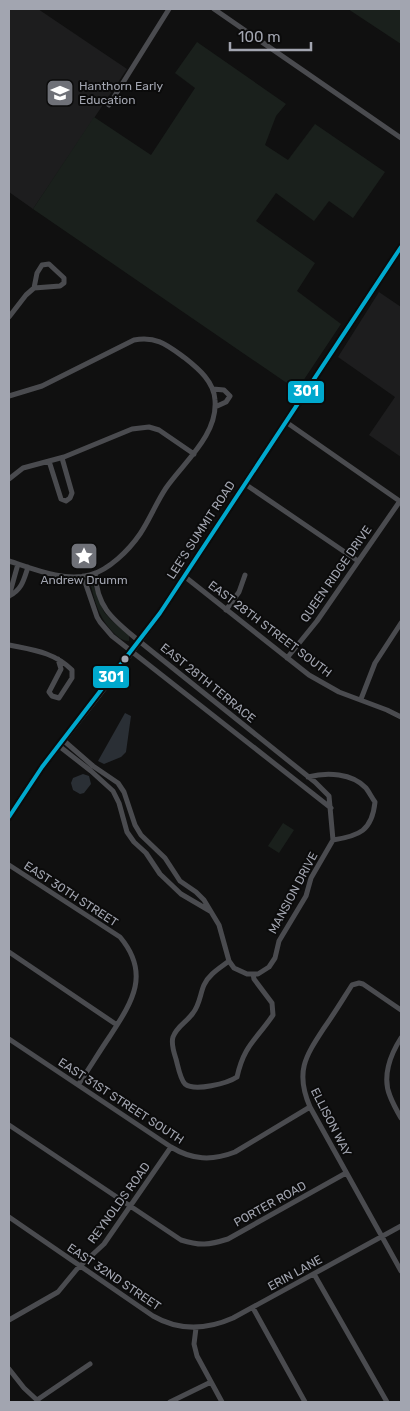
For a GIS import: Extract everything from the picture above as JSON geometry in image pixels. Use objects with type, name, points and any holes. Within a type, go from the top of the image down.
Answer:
[{"type":"main road","name":"LEE'S SUMMIT ROAD","points":[[9,817],[42,767],[139,642],[401,247]]},
{"type":"street","points":[[109,105],[169,9]]},
{"type":"street","points":[[214,9],[401,138]]},
{"type":"street","points":[[9,317],[34,288],[60,286],[64,283],[64,278],[49,264],[42,265],[37,273],[34,288]]},
{"type":"street","points":[[9,396],[42,386],[134,340],[145,338],[157,340],[168,346],[197,367],[204,374],[213,389],[215,407],[212,421],[200,446],[157,501],[140,534],[113,562],[95,573],[83,576],[63,576],[9,561]]},
{"type":"street","points":[[213,389],[224,390],[230,396],[226,402],[215,407]]},
{"type":"street","points":[[286,422],[400,501]]},
{"type":"street","points":[[9,479],[23,468],[62,458],[132,429],[149,427],[168,434],[194,454]]},
{"type":"street","points":[[49,461],[61,499],[66,501],[72,493],[62,458]]},
{"type":"street","points":[[245,484],[358,561]]},
{"type":"street","name":"QUEEN RIDGE DRIVE","points":[[287,658],[317,621],[400,501]]},
{"type":"street","points":[[9,596],[18,564]]},
{"type":"street","points":[[9,596],[22,585],[28,567]]},
{"type":"street","name":"EAST 28TH TERRACE","points":[[95,573],[100,601],[107,612],[139,642],[308,776],[329,796],[332,840]]},
{"type":"street","points":[[226,610],[239,592],[245,575]]},
{"type":"street","name":"EAST 28TH TERRACE","points":[[83,576],[100,622],[112,636],[331,808]]},
{"type":"street","name":"EAST 28TH STREET SOUTH","points":[[184,576],[287,658],[323,684],[401,717]]},
{"type":"street","points":[[361,699],[375,663],[400,627]]},
{"type":"street","points":[[9,645],[40,651],[58,659],[72,670],[74,674],[71,682],[59,698],[52,696],[49,692],[61,669],[58,659]]},
{"type":"street","points":[[61,743],[113,792],[119,803],[127,832],[134,842],[146,853],[160,874],[181,894],[216,916]]},
{"type":"street","points":[[61,743],[118,783],[124,792],[135,825],[141,836],[166,858],[180,881],[196,892],[216,916],[229,961],[234,968],[247,974],[253,974],[254,979],[272,1003],[273,1015],[245,1050],[240,1061],[237,1077],[231,1081],[199,1088],[189,1086],[184,1083],[172,1038],[178,1028],[193,1014],[199,1004],[204,985],[211,974],[229,961]]},
{"type":"street","points":[[308,776],[335,773],[365,787],[375,802],[374,815],[366,829],[357,835],[332,840]]},
{"type":"street","name":"MANSION DRIVE","points":[[253,974],[258,974],[269,968],[275,958],[279,941],[306,896],[311,878],[332,840]]},
{"type":"street","name":"EAST 30TH STREET","points":[[9,865],[122,940],[129,950],[134,962],[136,983],[130,1004],[117,1025]]},
{"type":"street","points":[[9,952],[117,1025],[78,1085]]},
{"type":"street","name":"ELLISON WAY","points":[[401,1010],[363,984],[357,983],[352,985],[305,1060],[302,1082],[304,1094],[310,1107],[401,1271]]},
{"type":"street","points":[[401,1038],[390,1058],[387,1074],[389,1096],[401,1118]]},
{"type":"street","name":"EAST 31ST STREET SOUTH","points":[[9,1039],[171,1147],[196,1158],[208,1159],[228,1154],[310,1107]]},
{"type":"street","points":[[9,1125],[131,1207]]},
{"type":"street","name":"REYNOLDS ROAD","points":[[9,1320],[58,1292],[104,1244],[171,1147]]},
{"type":"street","name":"PORTER ROAD","points":[[131,1207],[180,1240],[212,1244],[228,1239],[346,1172]]},
{"type":"street","name":"EAST 32ND STREET","points":[[10,1220],[159,1320],[174,1325],[196,1328]]},
{"type":"street","name":"ERIN LANE","points":[[196,1328],[222,1323],[253,1308],[401,1226]]},
{"type":"street","points":[[314,1274],[387,1402]]},
{"type":"street","points":[[253,1308],[305,1402]]},
{"type":"street","points":[[196,1328],[195,1350],[222,1402]]},
{"type":"street","points":[[9,1368],[24,1388],[38,1401],[90,1364]]},
{"type":"street","points":[[170,1402],[211,1382]]},
{"type":"shaded area","name":"Hanthorn Early Education","points":[[9,9],[38,9],[127,69],[33,209],[9,192]]},
{"type":"shaded area","points":[[348,9],[401,9],[401,44]]},
{"type":"shaded area","points":[[197,42],[286,104],[276,116],[265,145],[288,160],[315,124],[385,172],[353,218],[329,201],[314,221],[276,193],[256,221],[315,263],[297,291],[341,324],[297,390],[33,209],[94,117],[151,155],[195,88],[175,73]]},
{"type":"shaded area","points":[[379,292],[401,307],[401,457],[369,435],[395,397],[338,357]]},
{"type":"shaded area","points":[[91,580],[104,612],[129,635],[129,641],[118,637],[101,616]]},
{"type":"shaded area","points":[[125,713],[131,716],[126,752],[121,757],[104,764],[98,761]]},
{"type":"shaded area","points":[[83,774],[89,776],[91,784],[84,793],[80,794],[73,790],[71,783],[73,778]]},
{"type":"shaded area","points":[[283,823],[294,830],[279,853],[268,846]]},
{"type":"transit line","name":"301","points":[[9,817],[42,767],[160,613],[401,247]]},
{"type":"place","name":"Hanthorn Early Education","points":[[60,93]]},
{"type":"place","name":"Andrew Drumm","points":[[84,556]]}]
